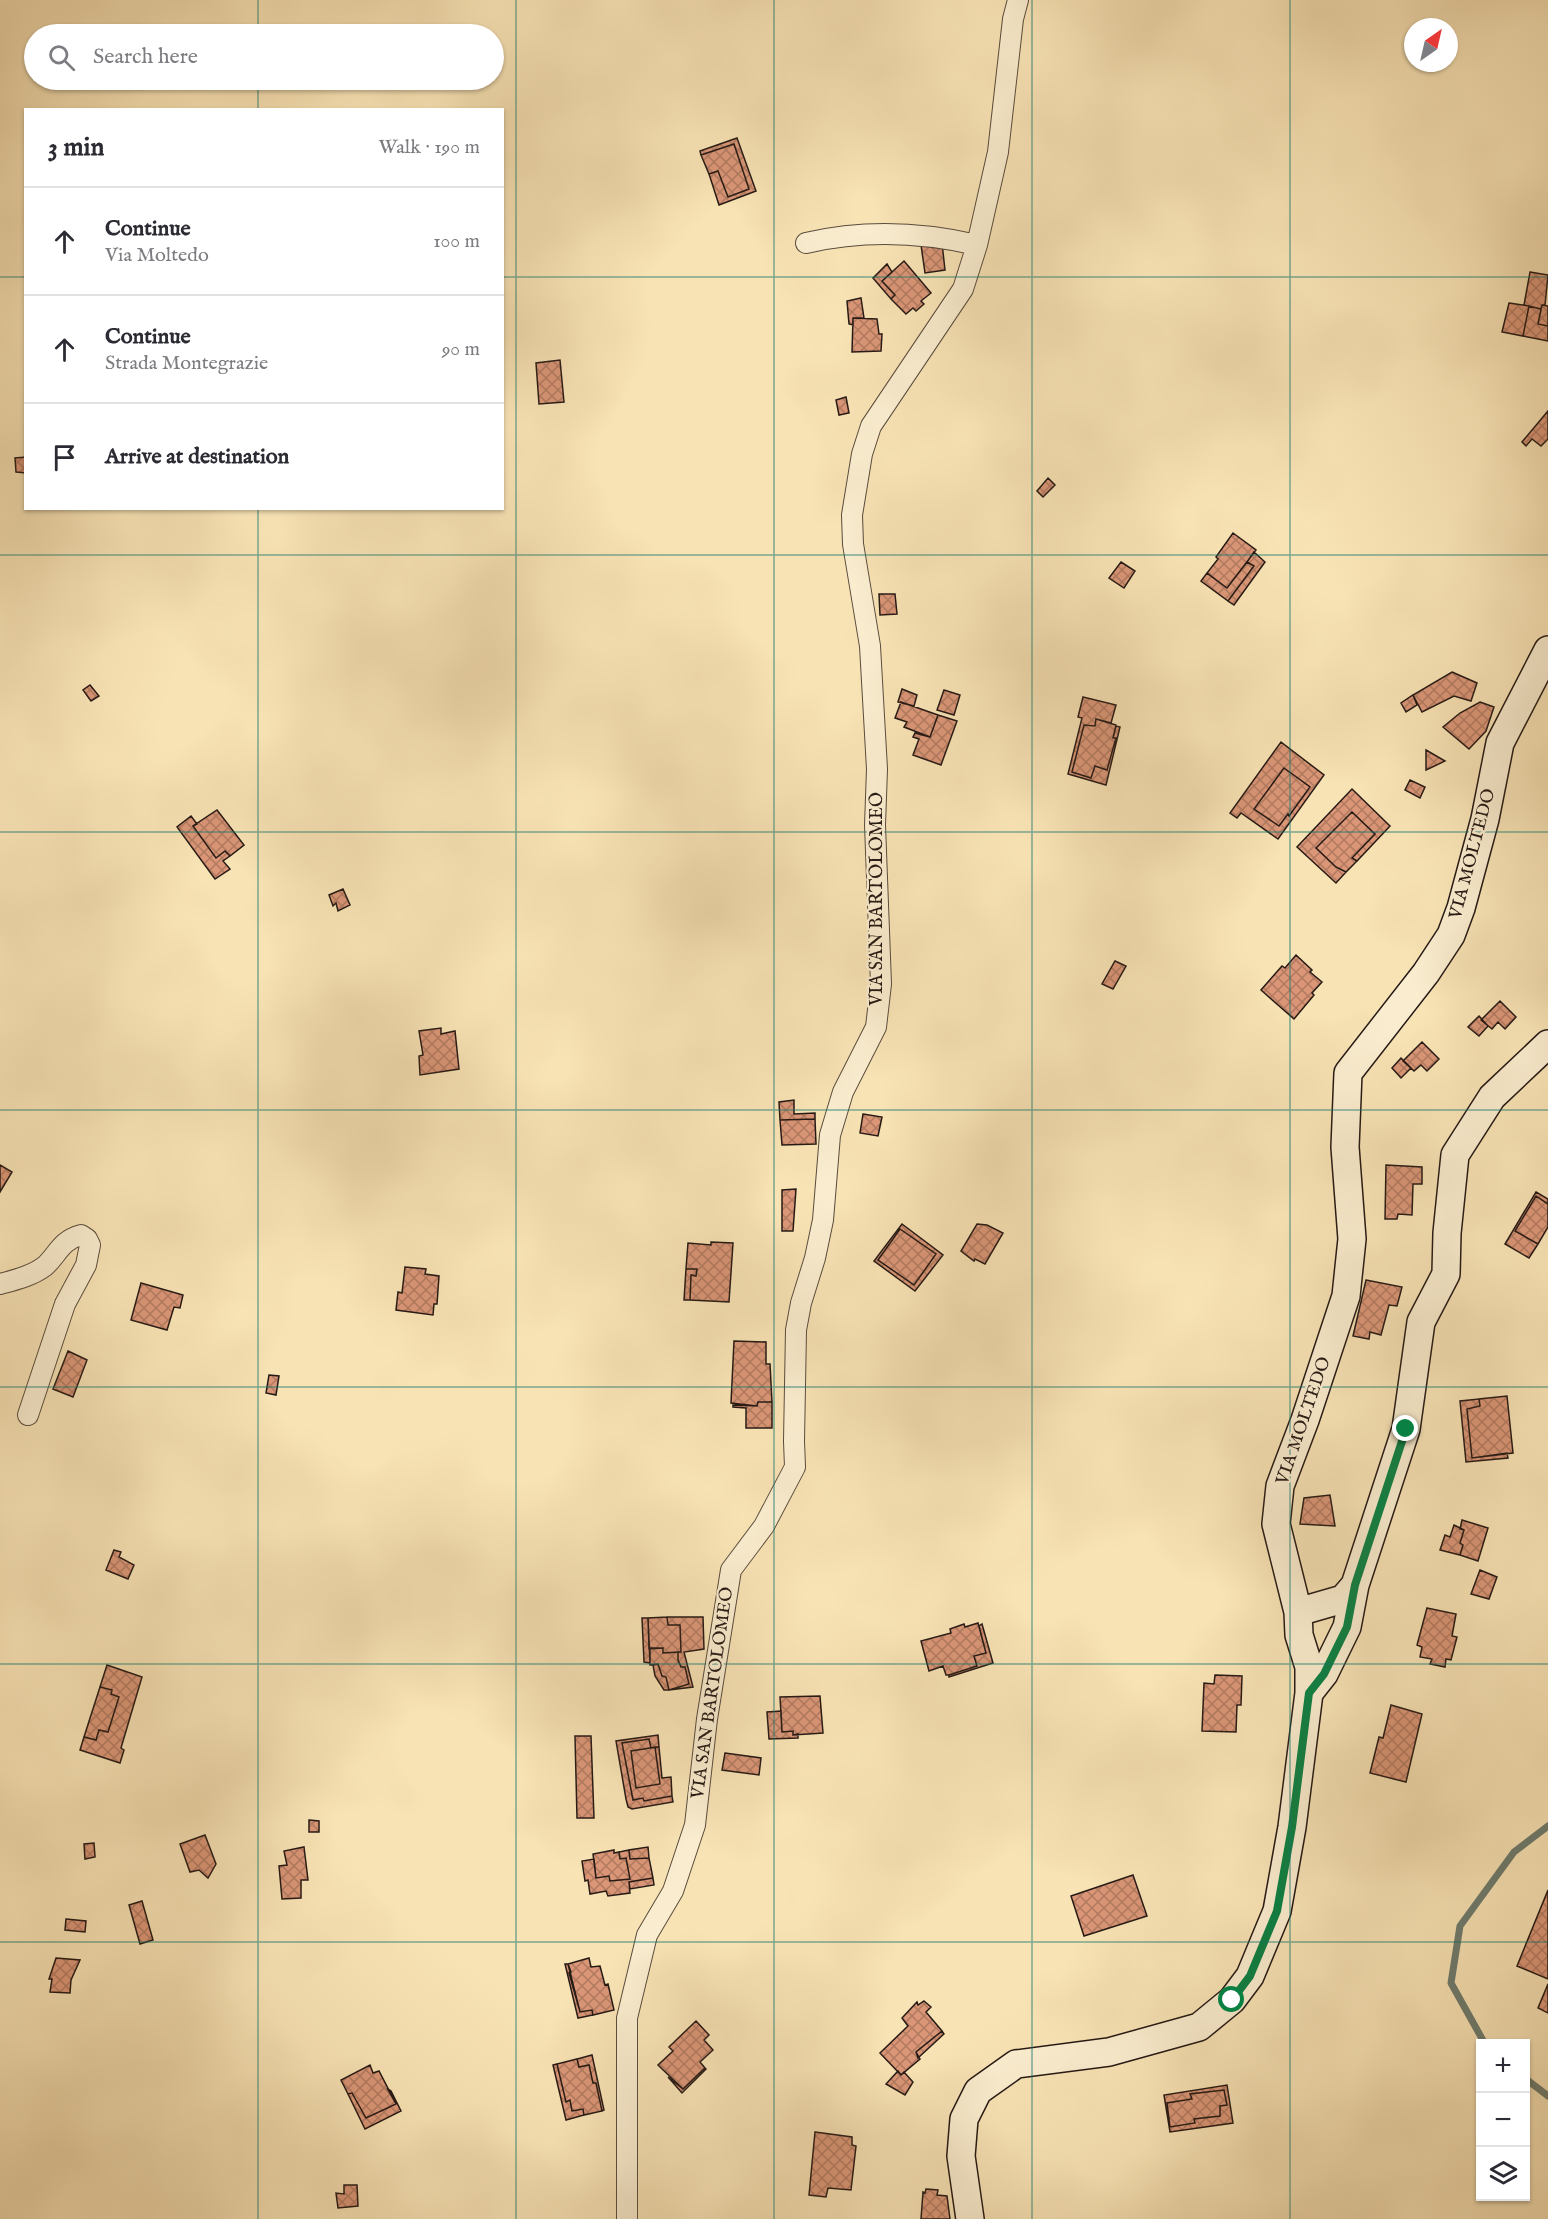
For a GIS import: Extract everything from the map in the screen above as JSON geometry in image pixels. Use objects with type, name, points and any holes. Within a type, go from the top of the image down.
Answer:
[{"type":"street","name":"VIA SAN BARTOLOMEO","points":[[627,2219],[627,2018],[648,1935],[673,1891],[695,1825],[707,1719],[731,1570],[764,1526],[795,1467],[796,1330],[823,1220],[830,1135],[843,1092],[876,1027],[881,984],[875,825],[877,769],[870,646],[852,544],[852,515],[857,478],[862,454],[872,426],[963,289],[977,245],[998,152],[1013,19],[1018,0]]},
{"type":"street","points":[[806,243],[833,237],[898,234],[944,237],[977,245]]},
{"type":"street","name":"VIA MOLTEDO","points":[[970,2219],[961,2156],[964,2119],[978,2091],[1016,2064],[1109,2052],[1199,2027],[1232,2000],[1250,1976],[1277,1911],[1292,1827],[1309,1693],[1309,1667],[1299,1635],[1298,1611],[1276,1524],[1280,1486],[1305,1420],[1346,1296],[1352,1239],[1345,1148],[1348,1073],[1426,973],[1450,935],[1461,908],[1485,819],[1500,743],[1548,650]]},
{"type":"street","points":[[1309,1693],[1324,1674],[1347,1627],[1355,1585],[1406,1429],[1422,1322],[1446,1274],[1447,1233],[1455,1155],[1492,1097],[1548,1044]]},
{"type":"street","points":[[0,1284],[24,1278],[45,1266],[64,1243],[73,1238],[81,1235],[90,1245],[86,1265],[65,1304],[28,1415]]},
{"type":"street","points":[[1298,1611],[1343,1599],[1355,1585]]},
{"type":"building","points":[[737,138],[756,191],[719,205],[709,174],[718,171],[728,197],[749,189],[734,144],[701,155],[700,151]]},
{"type":"building","points":[[734,144],[749,189],[728,197],[718,171],[709,174],[701,155]]},
{"type":"building","points":[[942,243],[945,270],[925,273],[921,245]]},
{"type":"building","points":[[904,261],[931,293],[921,301],[924,304],[916,311],[913,308],[906,314],[891,299],[895,295],[882,281]]},
{"type":"building","points":[[887,264],[892,272],[882,281],[895,295],[891,299],[873,278]]},
{"type":"building","points":[[1530,272],[1548,275],[1545,305],[1542,305],[1541,309],[1524,305]]},
{"type":"building","points":[[861,298],[864,318],[853,318],[853,325],[849,324],[847,301]]},
{"type":"building","points":[[1509,303],[1529,306],[1523,336],[1502,332]]},
{"type":"building","points":[[1542,305],[1548,306],[1548,326],[1538,324]]},
{"type":"building","points":[[1529,306],[1541,309],[1538,324],[1548,326],[1548,341],[1523,336]]},
{"type":"building","points":[[853,318],[877,319],[879,334],[882,334],[881,351],[852,352]]},
{"type":"building","points":[[560,360],[564,402],[539,404],[536,363]]},
{"type":"building","points":[[846,397],[849,413],[839,415],[836,400]]},
{"type":"building","points":[[1548,411],[1548,439],[1541,446],[1532,439],[1526,446],[1522,442]]},
{"type":"building","points":[[24,457],[24,473],[16,472],[15,458]]},
{"type":"building","points":[[1048,478],[1055,485],[1043,497],[1037,491]]},
{"type":"building","points":[[1233,533],[1256,550],[1227,588],[1207,573]]},
{"type":"building","points":[[1254,552],[1265,562],[1234,605],[1228,601],[1254,566],[1247,562]]},
{"type":"building","points":[[1121,562],[1135,571],[1124,588],[1109,578]]},
{"type":"building","points":[[1247,562],[1254,566],[1228,601],[1201,581],[1207,573],[1227,588]]},
{"type":"building","points":[[879,594],[895,594],[897,614],[880,615]]},
{"type":"building","points":[[1452,672],[1477,683],[1471,701],[1454,696],[1422,712],[1413,695]]},
{"type":"building","points":[[90,685],[99,696],[91,701],[83,690]]},
{"type":"building","points":[[902,689],[917,695],[914,706],[898,702]]},
{"type":"building","points":[[944,690],[960,695],[954,715],[937,710]]},
{"type":"building","points":[[1413,695],[1417,705],[1406,712],[1401,703]]},
{"type":"building","points":[[1083,697],[1116,705],[1111,723],[1096,719],[1095,726],[1084,725],[1072,772],[1091,778],[1095,766],[1107,770],[1116,738],[1113,738],[1116,726],[1120,727],[1106,785],[1068,774],[1082,718],[1078,717]]},
{"type":"building","points":[[901,702],[938,715],[930,737],[904,727],[907,722],[895,718]]},
{"type":"building","points":[[1480,702],[1494,707],[1486,731],[1469,749],[1443,727],[1460,713]]},
{"type":"building","points":[[938,715],[957,721],[941,765],[913,755],[919,739],[913,737],[915,733],[930,737]]},
{"type":"building","points":[[1096,719],[1116,725],[1113,738],[1116,738],[1107,770],[1095,766],[1091,778],[1072,772],[1084,725],[1095,726]]},
{"type":"building","points":[[1281,742],[1324,775],[1278,839],[1241,813],[1237,818],[1230,813]],"holes":[[[1284,768],[1310,787],[1279,826],[1254,809]]]},
{"type":"building","points":[[1426,750],[1445,761],[1426,770]]},
{"type":"building","points":[[1284,768],[1310,787],[1279,826],[1254,809]]},
{"type":"building","points":[[1410,780],[1425,787],[1420,798],[1405,790]]},
{"type":"building","points":[[1352,789],[1390,826],[1357,861],[1352,858],[1375,834],[1352,812],[1316,848],[1336,867],[1346,872],[1336,883],[1297,847]]},
{"type":"building","points":[[217,810],[244,845],[230,856],[225,851],[216,858],[193,826]]},
{"type":"building","points":[[1352,812],[1375,834],[1352,858],[1357,861],[1346,872],[1336,867],[1316,848]]},
{"type":"building","points":[[191,816],[197,824],[193,826],[216,858],[225,851],[230,856],[223,861],[230,869],[215,879],[177,827]]},
{"type":"building","points":[[343,889],[350,905],[338,911],[336,903],[333,906],[329,895]]},
{"type":"building","points":[[1296,955],[1322,982],[1294,1019],[1261,990],[1282,966],[1285,968]]},
{"type":"building","points":[[1115,961],[1126,966],[1113,989],[1102,984]]},
{"type":"building","points":[[1500,1001],[1516,1017],[1505,1029],[1498,1022],[1492,1029],[1481,1020]]},
{"type":"building","points":[[1479,1016],[1488,1026],[1479,1036],[1468,1027]]},
{"type":"building","points":[[441,1028],[441,1034],[455,1031],[459,1069],[420,1075],[419,1056],[423,1055],[419,1031]]},
{"type":"building","points":[[1422,1042],[1439,1059],[1427,1071],[1421,1065],[1414,1071],[1403,1061]]},
{"type":"building","points":[[1401,1058],[1411,1068],[1401,1078],[1392,1068]]},
{"type":"building","points":[[794,1100],[794,1114],[815,1113],[815,1119],[780,1120],[779,1102]]},
{"type":"building","points":[[863,1114],[882,1117],[878,1136],[860,1133]]},
{"type":"building","points":[[815,1119],[816,1144],[782,1145],[780,1120]]},
{"type":"building","points":[[0,1165],[12,1172],[0,1192]]},
{"type":"building","points":[[1386,1165],[1422,1167],[1422,1184],[1413,1184],[1412,1215],[1398,1214],[1397,1219],[1385,1219]]},
{"type":"building","points":[[796,1189],[793,1231],[782,1231],[782,1190]]},
{"type":"building","points":[[1536,1192],[1548,1199],[1548,1204],[1536,1196],[1515,1231],[1538,1244],[1529,1258],[1505,1244]]},
{"type":"building","points":[[1536,1196],[1548,1204],[1548,1227],[1538,1244],[1515,1231]]},
{"type":"building","points":[[902,1224],[943,1255],[915,1291],[874,1261]],"holes":[[[900,1229],[936,1254],[914,1285],[878,1260]]]},
{"type":"building","points":[[977,1224],[987,1225],[1003,1233],[985,1264],[975,1259],[974,1261],[961,1251]]},
{"type":"building","points":[[900,1229],[936,1254],[914,1285],[878,1260]]},
{"type":"building","points":[[711,1242],[733,1243],[729,1302],[690,1300],[691,1275],[696,1276],[697,1269],[686,1269],[688,1243],[711,1245]]},
{"type":"building","points":[[405,1267],[426,1269],[425,1274],[439,1276],[437,1304],[434,1304],[433,1315],[396,1310],[398,1292],[402,1293]]},
{"type":"building","points":[[686,1269],[697,1269],[696,1276],[691,1275],[690,1300],[684,1300]]},
{"type":"building","points":[[1366,1280],[1402,1287],[1397,1306],[1389,1305],[1381,1335],[1370,1332],[1369,1339],[1353,1336]]},
{"type":"building","points":[[141,1283],[183,1295],[180,1308],[174,1307],[167,1330],[131,1320]]},
{"type":"building","points":[[734,1341],[766,1342],[766,1364],[770,1364],[772,1402],[758,1402],[757,1406],[731,1403]]},
{"type":"building","points":[[68,1351],[87,1360],[73,1397],[53,1389]]},
{"type":"building","points":[[269,1375],[279,1376],[276,1395],[266,1393]]},
{"type":"building","points":[[1507,1396],[1513,1453],[1472,1458],[1467,1409],[1480,1406],[1479,1399]]},
{"type":"building","points":[[1479,1399],[1480,1406],[1467,1409],[1472,1458],[1507,1453],[1508,1458],[1466,1462],[1460,1401]]},
{"type":"building","points":[[758,1402],[772,1402],[772,1428],[746,1428],[746,1408],[733,1407],[733,1405],[757,1406]]},
{"type":"building","points":[[1330,1495],[1335,1526],[1300,1524],[1304,1498]]},
{"type":"building","points":[[1462,1520],[1488,1528],[1478,1561],[1460,1555],[1463,1545],[1460,1543],[1464,1530],[1460,1529]]},
{"type":"building","points":[[1454,1525],[1464,1530],[1460,1543],[1463,1545],[1460,1555],[1440,1550],[1445,1535],[1450,1537]]},
{"type":"building","points":[[114,1550],[121,1552],[119,1557],[134,1565],[128,1579],[106,1570]]},
{"type":"building","points":[[1480,1570],[1497,1577],[1489,1599],[1471,1594]]},
{"type":"building","points":[[1427,1608],[1456,1614],[1452,1636],[1457,1637],[1451,1660],[1446,1659],[1445,1667],[1430,1664],[1432,1659],[1420,1657],[1422,1647],[1417,1645]]},
{"type":"building","points":[[667,1617],[668,1625],[680,1625],[681,1652],[663,1653],[663,1648],[649,1649],[648,1618]]},
{"type":"building","points":[[667,1617],[703,1617],[704,1649],[684,1652],[693,1687],[669,1690],[689,1684],[685,1667],[681,1667],[678,1660],[678,1652],[681,1652],[680,1625],[668,1625]]},
{"type":"building","points":[[642,1618],[648,1618],[650,1663],[644,1662]]},
{"type":"building","points":[[978,1623],[986,1653],[974,1656],[977,1666],[949,1675],[946,1675],[943,1666],[929,1671],[921,1641],[951,1633],[950,1629],[964,1624],[965,1627]]},
{"type":"building","points":[[982,1624],[993,1663],[949,1677],[949,1675],[977,1666],[974,1656],[986,1653],[979,1626]]},
{"type":"building","points":[[650,1648],[663,1648],[663,1653],[678,1652],[678,1660],[681,1667],[685,1667],[689,1684],[669,1690],[666,1677],[662,1676],[658,1664],[650,1665]]},
{"type":"building","points":[[658,1664],[662,1676],[666,1677],[669,1690],[664,1690],[655,1676],[653,1665]]},
{"type":"building","points":[[107,1665],[142,1677],[121,1748],[124,1750],[120,1763],[80,1750],[84,1737],[96,1740],[99,1730],[108,1732],[119,1697],[111,1694],[112,1690],[100,1687]]},
{"type":"building","points":[[1215,1675],[1242,1676],[1241,1705],[1237,1705],[1236,1732],[1202,1731],[1204,1683],[1214,1684]]},
{"type":"building","points":[[100,1687],[112,1690],[111,1694],[119,1697],[108,1732],[99,1730],[96,1740],[84,1737]]},
{"type":"building","points":[[820,1696],[823,1733],[793,1735],[793,1731],[782,1732],[780,1697]]},
{"type":"building","points":[[1391,1705],[1422,1714],[1406,1782],[1370,1773],[1379,1737],[1383,1738]]},
{"type":"building","points":[[781,1711],[782,1732],[793,1731],[793,1735],[798,1734],[798,1738],[769,1739],[767,1712]]},
{"type":"building","points":[[658,1735],[659,1747],[651,1748],[649,1739],[622,1743],[633,1800],[643,1798],[644,1801],[672,1796],[673,1802],[632,1809],[628,1807],[626,1799],[616,1741]]},
{"type":"building","points":[[575,1736],[591,1736],[594,1818],[577,1818]]},
{"type":"building","points":[[649,1739],[651,1748],[631,1751],[636,1788],[660,1784],[655,1747],[659,1747],[662,1778],[671,1777],[672,1796],[644,1801],[643,1798],[633,1800],[622,1743]]},
{"type":"building","points":[[655,1747],[660,1784],[636,1788],[631,1751]]},
{"type":"building","points":[[725,1753],[761,1758],[759,1775],[722,1770]]},
{"type":"building","points":[[309,1820],[319,1821],[319,1832],[309,1832]]},
{"type":"building","points":[[205,1835],[216,1864],[208,1878],[199,1870],[190,1872],[180,1844]]},
{"type":"building","points":[[94,1843],[95,1857],[85,1859],[84,1844]]},
{"type":"building","points":[[304,1847],[308,1880],[301,1880],[301,1898],[282,1899],[279,1866],[287,1865],[284,1851]]},
{"type":"building","points":[[648,1847],[649,1858],[630,1859],[629,1850]]},
{"type":"building","points":[[614,1850],[614,1853],[619,1852],[620,1859],[626,1858],[630,1879],[610,1881],[609,1876],[596,1878],[593,1854]]},
{"type":"building","points":[[629,1850],[630,1859],[649,1858],[653,1878],[629,1882],[630,1893],[608,1896],[606,1891],[590,1894],[582,1861],[594,1859],[596,1878],[609,1876],[610,1881],[630,1879],[626,1858],[620,1859],[619,1852]]},
{"type":"building","points":[[1133,1875],[1147,1916],[1084,1936],[1071,1896]]},
{"type":"building","points":[[653,1878],[654,1885],[630,1889],[629,1882]]},
{"type":"building","points":[[1548,1890],[1548,1979],[1517,1966]]},
{"type":"building","points":[[142,1901],[153,1940],[140,1944],[129,1905]]},
{"type":"building","points":[[66,1919],[86,1921],[85,1932],[65,1930]]},
{"type":"building","points":[[56,1958],[80,1960],[71,1980],[70,1993],[50,1992],[52,1979],[49,1979]]},
{"type":"building","points":[[589,1958],[591,1967],[600,1966],[605,1985],[608,1984],[614,2010],[593,2015],[592,2010],[580,2012],[568,1964]]},
{"type":"building","points":[[565,1964],[568,1964],[571,1972],[569,1973],[580,2012],[592,2010],[593,2015],[578,2018]]},
{"type":"building","points":[[1548,1984],[1548,2013],[1538,2008]]},
{"type":"building","points":[[924,2001],[931,2007],[926,2012],[942,2031],[916,2052],[920,2059],[901,2075],[880,2053],[908,2026],[902,2018],[917,2002],[918,2005]]},
{"type":"building","points":[[696,2021],[709,2035],[704,2040],[713,2050],[700,2062],[705,2068],[683,2089],[658,2065],[673,2051],[669,2047]]},
{"type":"building","points":[[942,2031],[944,2034],[918,2058],[916,2052]]},
{"type":"building","points":[[592,2055],[604,2110],[602,2111],[596,2083],[593,2083],[589,2065],[579,2067],[577,2059]]},
{"type":"building","points":[[577,2059],[579,2067],[589,2065],[593,2083],[596,2083],[602,2111],[584,2115],[583,2109],[572,2111],[570,2100],[566,2102],[557,2064]]},
{"type":"building","points":[[557,2064],[566,2102],[570,2100],[572,2111],[583,2109],[584,2115],[566,2120],[553,2065]]},
{"type":"building","points":[[370,2065],[373,2073],[379,2071],[396,2104],[366,2118],[352,2093],[348,2094],[341,2080]]},
{"type":"building","points":[[705,2068],[682,2093],[668,2077],[683,2089]]},
{"type":"building","points":[[898,2071],[901,2075],[904,2072],[913,2082],[905,2095],[886,2084]]},
{"type":"building","points":[[1227,2085],[1233,2123],[1170,2132],[1164,2095]],"holes":[[[1224,2090],[1227,2105],[1220,2106],[1220,2116],[1194,2119],[1195,2123],[1170,2127],[1167,2103],[1192,2099],[1190,2094]]]},
{"type":"building","points":[[387,2088],[391,2091],[401,2111],[365,2129],[348,2094],[352,2093],[366,2118],[396,2104]]},
{"type":"building","points":[[1224,2090],[1227,2105],[1220,2106],[1220,2116],[1194,2119],[1195,2123],[1170,2127],[1167,2103],[1192,2099],[1190,2094]]},
{"type":"building","points":[[815,2132],[852,2137],[852,2145],[856,2146],[851,2190],[828,2188],[826,2197],[809,2195]]},
{"type":"building","points":[[344,2185],[357,2185],[358,2206],[338,2208],[336,2193],[344,2194]]},
{"type":"building","points":[[926,2189],[938,2190],[937,2195],[947,2196],[950,2219],[921,2219],[923,2192],[925,2193]]},
{"type":"waterway","points":[[1482,2039],[1451,1983],[1460,1926],[1514,1852],[1548,1826]]},
{"type":"waterway","points":[[1530,2082],[1548,2096]]},
{"type":"route","points":[[1232,2000],[1250,1976],[1277,1911],[1292,1827],[1309,1693],[1324,1674],[1347,1627],[1355,1585],[1406,1429]]}]
